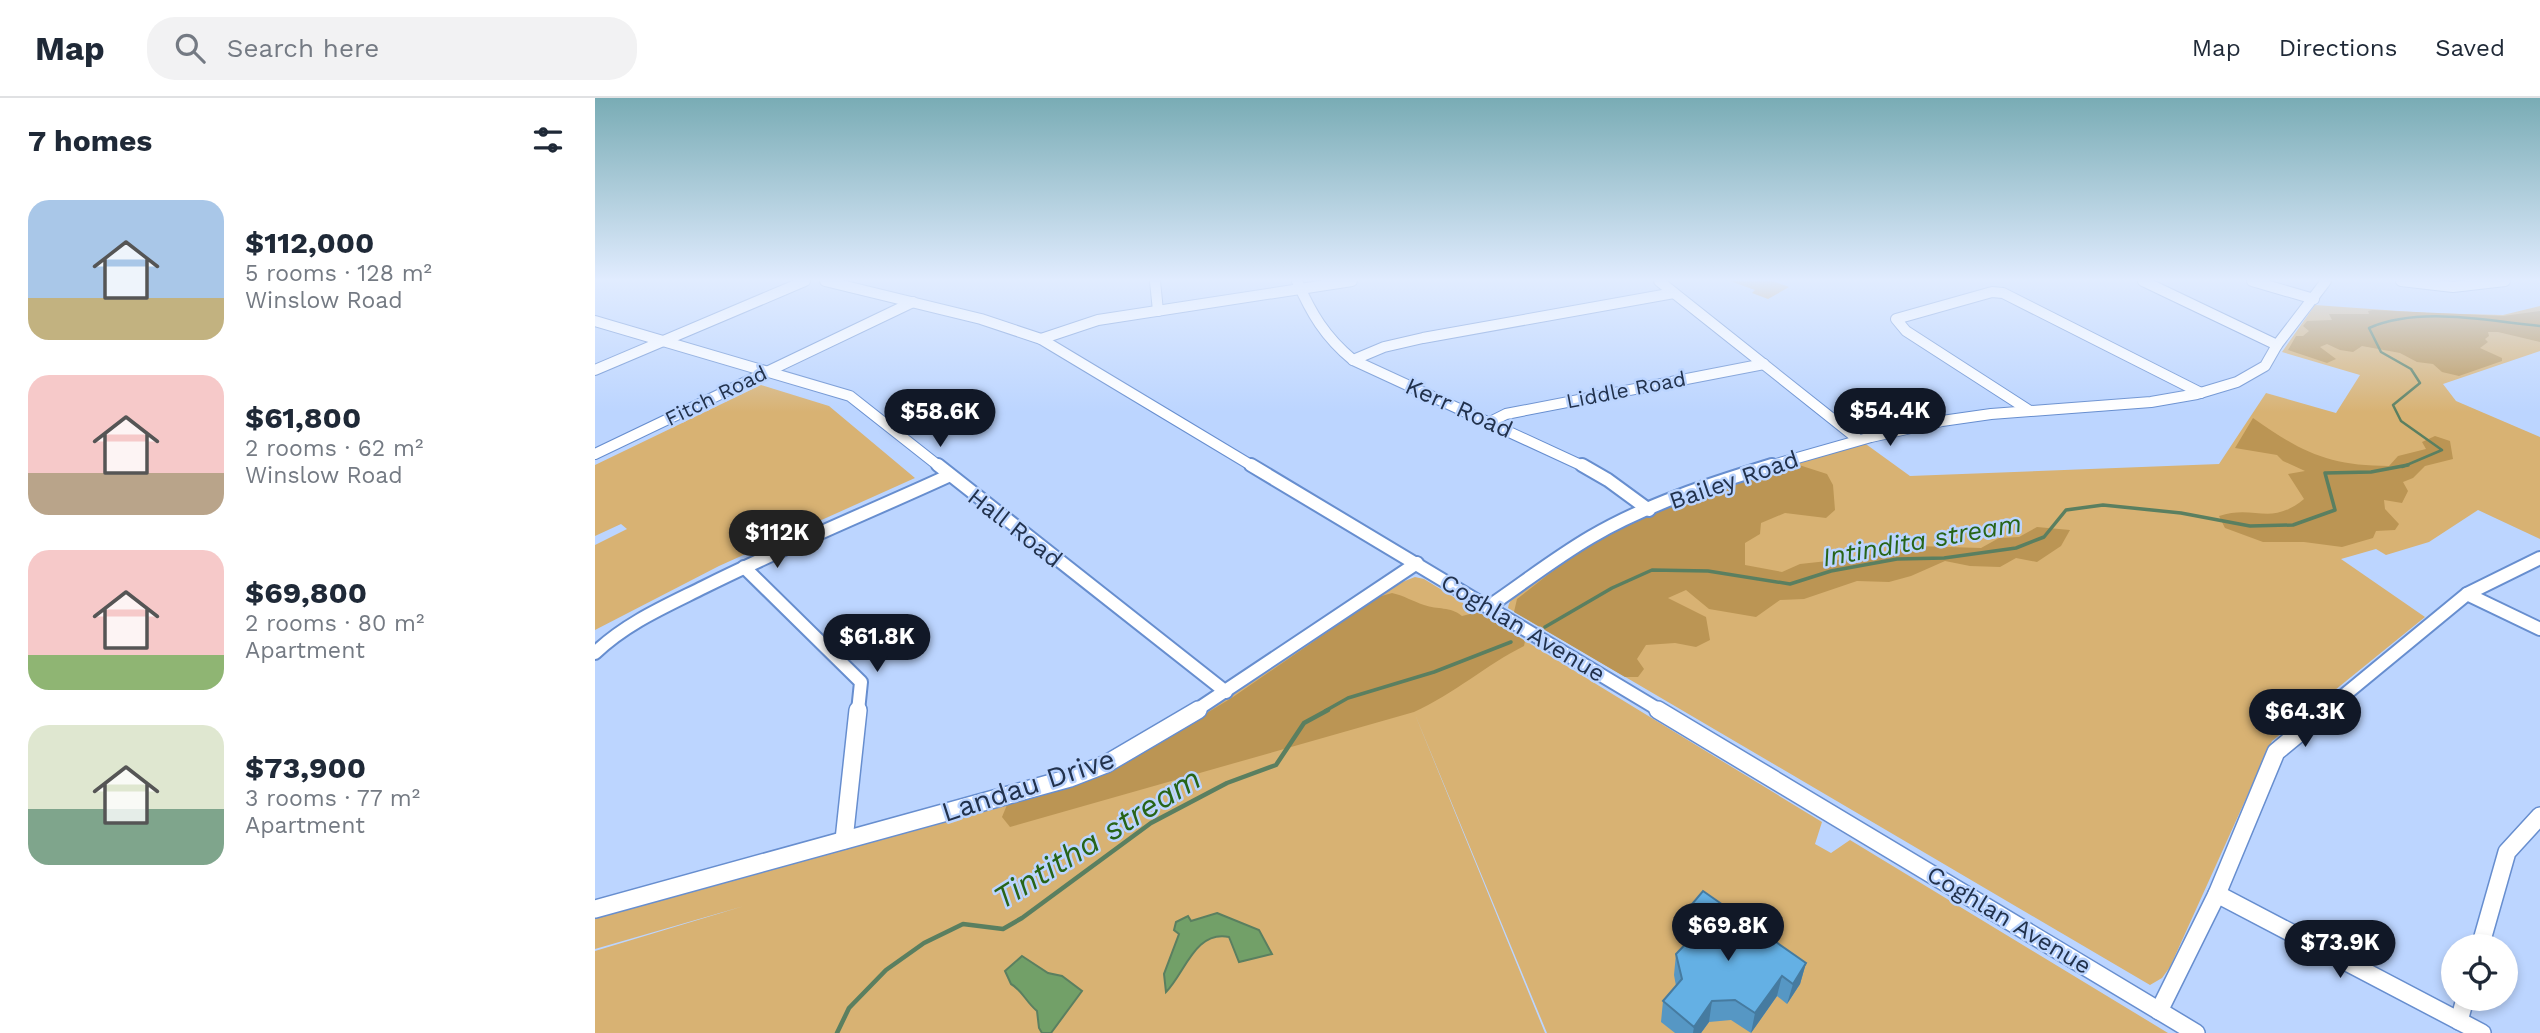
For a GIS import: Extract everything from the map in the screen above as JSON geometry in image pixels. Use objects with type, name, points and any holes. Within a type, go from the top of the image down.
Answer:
[{"type":"street","name":"Hall Road","points":[[608,325],[850,396],[1226,692]]},
{"type":"street","points":[[595,370],[703,325]]},
{"type":"street","name":"Fitch Road","points":[[595,453],[865,325]]},
{"type":"street","name":"Coghlan Avenue","points":[[998,325],[1041,339],[2196,1033]]},
{"type":"street","points":[[1041,339],[1084,325]]},
{"type":"street","name":"Kerr Road","points":[[1317,325],[1329,342],[1353,360],[1589,468],[1649,510]]},
{"type":"street","points":[[1353,360],[1384,347],[1498,325]]},
{"type":"street","points":[[1715,325],[1859,440]]},
{"type":"street","points":[[1901,325],[1906,331],[2030,411]]},
{"type":"street","points":[[2066,325],[2201,393]]},
{"type":"street","points":[[2234,325],[2277,345],[2293,325]]},
{"type":"street","name":"Bailey Road","points":[[1487,607],[1587,539],[1649,510],[1755,471],[1859,440],[1950,418],[2142,404],[2201,393],[2248,377],[2277,353],[2277,345]]},
{"type":"street","name":"Liddle Road","points":[[1490,422],[1506,414],[1764,363]]},
{"type":"street","points":[[595,653],[636,622],[744,567],[948,475]]},
{"type":"street","points":[[2159,1010],[2217,894],[2276,752],[2467,594],[2540,558]]},
{"type":"street","name":"Landau Drive","points":[[595,909],[1070,778],[1106,764],[1226,692],[1416,564]]},
{"type":"street","points":[[744,567],[861,682],[844,841]]},
{"type":"street","points":[[2467,594],[2540,629]]},
{"type":"street","points":[[2484,934],[2507,852],[2540,816]]},
{"type":"street","points":[[2217,894],[2482,1033]]},
{"type":"street","points":[[2459,1021],[2462,1011]]},
{"type":"shaded area","points":[[2301,325],[2540,325],[2540,351],[2443,384],[2456,401],[2540,437],[2540,539],[2478,510],[2429,542],[2386,555],[2376,549],[2341,559],[2425,617],[2272,741],[2170,967],[2162,978],[2150,985],[1508,608],[1512,598],[1521,589],[1578,551],[1656,511],[1737,480],[1863,442],[1910,476],[2219,464],[2266,393],[2336,413],[2360,375],[2282,352]]},
{"type":"shaded area","points":[[2540,325],[2540,342],[2488,332],[2489,336],[2485,339],[2488,342],[2480,348],[2502,358],[2502,361],[2459,376],[2442,372],[2433,364],[2417,362],[2400,353],[2362,346],[2353,352],[2327,344],[2320,347],[2336,359],[2327,363],[2288,350],[2296,336],[2303,336],[2309,331],[2303,326]]},
{"type":"shaded area","points":[[761,385],[829,406],[915,478],[719,566],[595,630],[595,545],[627,529],[621,524],[595,536],[595,465]]},
{"type":"shaded area","points":[[2253,418],[2301,448],[2332,460],[2389,466],[2398,456],[2426,449],[2422,442],[2435,436],[2450,441],[2453,459],[2425,466],[2413,478],[2403,482],[2408,491],[2402,503],[2384,500],[2385,509],[2399,524],[2395,530],[2376,531],[2373,538],[2342,547],[2304,542],[2263,542],[2225,528],[2219,516],[2243,512],[2272,514],[2292,507],[2304,499],[2288,474],[2305,471],[2283,461],[2277,455],[2235,448]]},
{"type":"shaded area","points":[[1799,465],[1827,474],[1833,485],[1835,510],[1826,518],[1785,513],[1761,523],[1760,534],[1745,543],[1745,565],[1782,572],[1800,564],[1917,546],[1981,548],[1999,538],[2019,537],[2037,527],[2070,530],[2061,546],[2037,562],[2016,558],[2000,567],[1970,566],[1945,561],[1911,576],[1889,582],[1857,581],[1804,599],[1780,600],[1756,617],[1709,609],[1686,590],[1668,598],[1706,617],[1710,640],[1696,647],[1675,643],[1646,645],[1637,659],[1644,669],[1638,677],[1625,677],[1514,612],[1517,599],[1544,578],[1598,541],[1625,527],[1712,491]]},
{"type":"shaded area","points":[[1415,577],[1424,579],[1822,822],[1815,844],[1831,853],[1850,840],[2168,1033],[1547,1033],[1414,712],[1545,1033],[595,1033],[595,951],[744,906],[595,949],[595,912],[1109,771],[1231,696],[1397,584]]},
{"type":"shaded area","points":[[1392,593],[1462,616],[1478,612],[1525,641],[1524,646],[1414,712],[1010,827],[1002,817],[1009,800],[1109,771],[1133,758],[1233,697],[1378,597]]},
{"type":"shaded area","points":[[1217,913],[1259,930],[1272,954],[1239,962],[1229,937],[1207,940],[1199,946],[1166,992],[1164,974],[1179,934],[1174,930],[1176,922],[1188,916],[1191,921]]},
{"type":"shaded area","points":[[1022,956],[1048,973],[1062,976],[1082,991],[1051,1033],[1042,1033],[1037,1011],[1011,984],[1005,971]]},
{"type":"building","points":[[1703,891],[1806,963],[1793,984],[1782,976],[1755,1013],[1735,1000],[1712,1001],[1694,1027],[1663,1001],[1682,979],[1676,954],[1696,933],[1721,935],[1687,910]]},
{"type":"waterway","name":"Intindita stream","points":[[2379,325],[2369,328],[2381,352],[2411,369],[2420,383],[2393,405],[2401,421],[2442,450],[2406,465]]},
{"type":"waterway","name":"Intindita stream","points":[[2528,325],[2540,326]]},
{"type":"waterway","name":"Intindita stream","points":[[1545,627],[1612,588],[1652,570],[1708,571],[1790,584],[1831,571],[1897,559],[1944,558],[2016,548],[2044,537],[2066,510],[2103,505],[2181,513],[2250,526],[2293,525],[2335,510],[2325,473],[2371,472],[2406,465]]},
{"type":"waterway","name":"Tintitha stream","points":[[1325,711],[1348,698],[1434,672],[1511,642]]},
{"type":"waterway","name":"Tintitha stream","points":[[837,1033],[849,1008],[886,970],[924,943],[963,924],[1003,929],[1022,918],[1151,823],[1227,783],[1276,765],[1304,723],[1328,710]]}]
